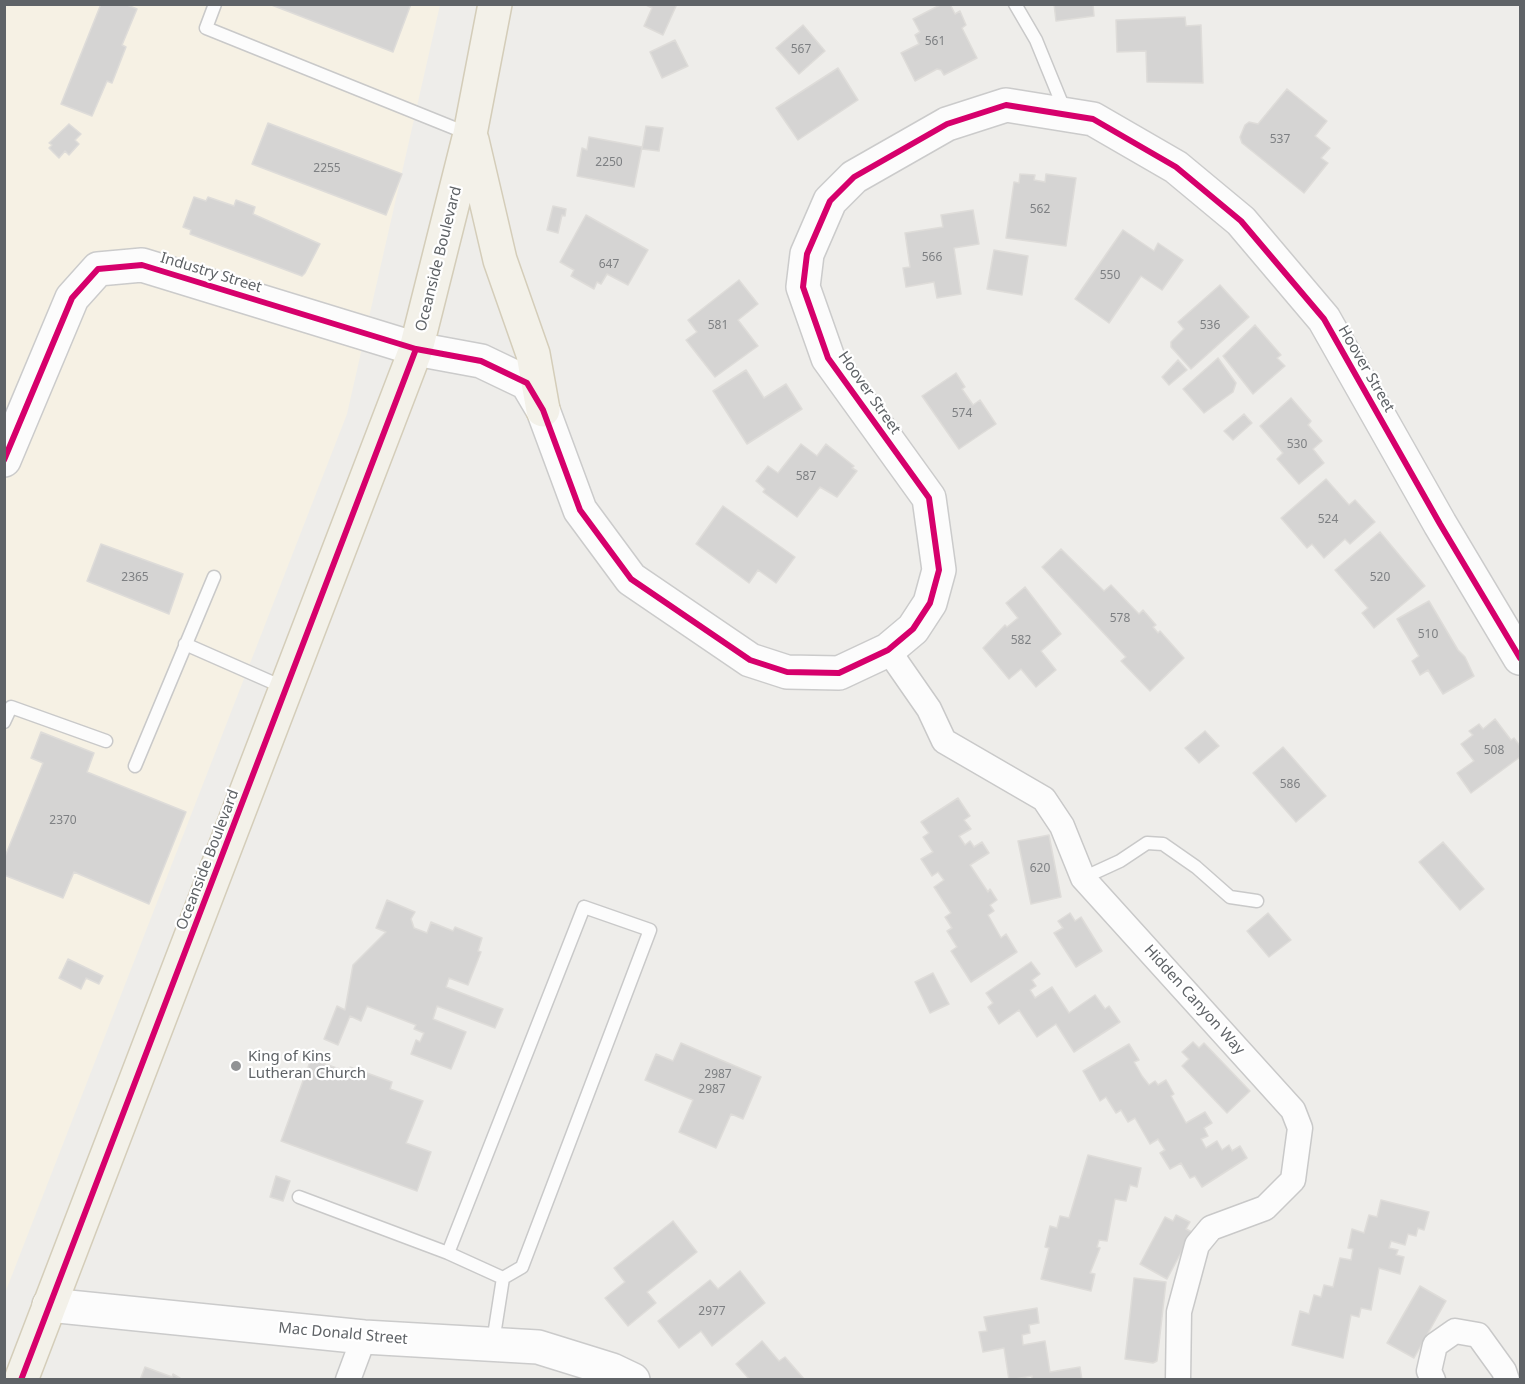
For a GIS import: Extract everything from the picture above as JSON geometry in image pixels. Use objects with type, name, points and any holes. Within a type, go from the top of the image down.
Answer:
[{"type":"main road","name":"Oceanside Boulevard","points":[[21,1380],[416,349],[470,134],[495,4]]},
{"type":"main road","points":[[470,134],[500,260],[533,354],[543,411]]},
{"type":"street","name":"Hoover Street","points":[[416,349],[481,362],[528,383],[543,411],[580,510],[631,579],[750,660],[787,672],[839,673],[888,650],[913,629],[930,603],[939,570],[929,498],[828,358],[803,287],[807,254],[830,201],[854,177],[947,124],[1006,105],[1093,119],[1176,167],[1241,220],[1316,310],[1521,658]]},
{"type":"street","name":"Industry Street","points":[[4,460],[72,298],[98,269],[142,265],[416,349]]},
{"type":"street","name":"Hidden Canyon Way","points":[[888,650],[929,710],[944,741],[1044,799],[1062,826],[1083,878],[1293,1110],[1300,1128],[1293,1180],[1265,1208],[1211,1228],[1197,1245],[1179,1312],[1178,1380]]},
{"type":"street","name":"Mac Donald Street","points":[[49,1305],[364,1337],[538,1347],[612,1370],[633,1380]]},
{"type":"street","points":[[1433,1380],[1429,1371],[1435,1345],[1455,1331],[1478,1335],[1504,1371],[1507,1380]]},
{"type":"street","points":[[348,1380],[364,1337]]},
{"type":"lane","points":[[215,4],[206,28],[470,134]]},
{"type":"lane","points":[[1015,4],[1036,40],[1066,115]]},
{"type":"lane","points":[[135,766],[214,577]]},
{"type":"lane","points":[[185,644],[286,689]]},
{"type":"lane","points":[[4,722],[11,707],[106,741]]},
{"type":"lane","points":[[1083,878],[1120,861],[1147,843],[1163,844],[1196,867],[1230,897],[1257,901]]},
{"type":"lane","points":[[448,1253],[584,907],[650,930],[522,1267],[503,1278]]},
{"type":"lane","points":[[299,1197],[448,1253],[503,1278]]},
{"type":"lane","points":[[492,1343],[503,1278]]},
{"type":"shaded area","points":[[5,5],[440,5],[347,414],[5,1293]]},
{"type":"building","points":[[101,4],[125,4],[137,9],[122,45],[126,47],[112,83],[107,81],[92,116],[61,104]]},
{"type":"building","points":[[269,4],[411,4],[393,52]]},
{"type":"building","points":[[644,4],[677,4],[663,35],[644,26],[652,8]]},
{"type":"building","points":[[942,4],[950,4],[955,14],[960,11],[966,25],[962,28],[977,58],[944,75],[941,70],[937,69],[915,81],[901,53],[919,44],[915,35],[920,32],[913,19]]},
{"type":"building","points":[[1054,4],[1093,4],[1094,16],[1056,21]]},
{"type":"building","points":[[1185,17],[1186,26],[1201,25],[1203,83],[1147,82],[1146,51],[1117,52],[1116,20]]},
{"type":"building","points":[[803,25],[825,51],[799,74],[776,48]]},
{"type":"building","points":[[675,40],[688,66],[662,78],[650,52]]},
{"type":"building","points":[[838,68],[858,100],[798,140],[776,108]]},
{"type":"building","points":[[1287,89],[1327,121],[1315,136],[1330,148],[1321,158],[1328,163],[1304,193],[1242,143],[1240,137],[1245,125],[1249,122],[1258,124]]},
{"type":"building","points":[[268,123],[402,174],[386,215],[252,164]]},
{"type":"building","points":[[69,124],[81,134],[75,140],[79,144],[69,155],[65,151],[59,158],[49,148],[52,145],[49,143]]},
{"type":"building","points":[[646,126],[663,128],[659,151],[642,149]]},
{"type":"building","points":[[589,137],[642,147],[634,187],[577,176],[582,148],[587,150]]},
{"type":"building","points":[[1020,174],[1035,175],[1034,180],[1045,182],[1046,174],[1076,178],[1066,246],[1006,238],[1014,182],[1019,183]]},
{"type":"building","points":[[194,197],[206,201],[208,197],[234,206],[236,200],[255,207],[253,214],[320,244],[305,273],[302,276],[190,234],[191,230],[183,227]]},
{"type":"building","points":[[553,206],[566,209],[565,216],[562,215],[558,233],[547,230]]},
{"type":"building","points":[[973,210],[979,244],[954,248],[961,294],[937,298],[934,282],[906,287],[903,268],[910,267],[905,233],[943,227],[941,215]]},
{"type":"building","points":[[586,215],[648,250],[628,285],[607,274],[601,284],[597,282],[594,289],[571,276],[574,270],[560,262]]},
{"type":"building","points":[[1123,230],[1154,251],[1158,243],[1183,260],[1162,290],[1141,276],[1109,323],[1075,299]]},
{"type":"building","points":[[994,250],[1028,256],[1022,295],[987,289]]},
{"type":"building","points":[[739,280],[758,304],[738,320],[758,346],[715,377],[686,340],[697,332],[688,320]]},
{"type":"building","points":[[1220,285],[1249,317],[1191,369],[1171,347],[1171,342],[1184,329],[1178,322]]},
{"type":"building","points":[[1255,325],[1281,355],[1277,358],[1285,366],[1253,394],[1223,356]]},
{"type":"building","points":[[1218,358],[1236,383],[1233,392],[1204,413],[1183,389]]},
{"type":"building","points":[[1178,360],[1187,370],[1169,385],[1162,377]]},
{"type":"building","points":[[746,370],[764,398],[786,384],[802,409],[747,444],[713,391]]},
{"type":"building","points":[[956,373],[965,387],[962,389],[973,405],[980,400],[996,424],[959,449],[922,396]]},
{"type":"building","points":[[1291,398],[1311,421],[1308,425],[1322,441],[1313,449],[1324,463],[1299,484],[1277,459],[1283,453],[1260,426]]},
{"type":"building","points":[[1244,414],[1252,423],[1233,440],[1224,431]]},
{"type":"building","points":[[801,444],[817,456],[826,444],[854,466],[852,468],[857,471],[837,497],[820,487],[797,517],[763,492],[765,489],[756,481],[768,466],[778,473]]},
{"type":"building","points":[[1326,479],[1349,505],[1355,500],[1375,522],[1350,544],[1345,539],[1324,558],[1312,544],[1307,548],[1281,518]]},
{"type":"building","points":[[723,506],[795,557],[776,583],[758,570],[749,583],[696,544]]},
{"type":"building","points":[[1380,532],[1425,586],[1374,628],[1362,613],[1368,608],[1335,570]]},
{"type":"building","points":[[101,544],[183,574],[169,614],[87,581]]},
{"type":"building","points":[[1061,549],[1104,591],[1111,585],[1139,614],[1143,610],[1156,625],[1153,627],[1158,633],[1160,631],[1184,658],[1150,691],[1121,661],[1126,657],[1042,567]]},
{"type":"building","points":[[1025,587],[1061,634],[1041,651],[1056,670],[1036,687],[1021,669],[1009,679],[983,648],[1005,625],[1007,627],[1018,618],[1006,603]]},
{"type":"building","points":[[1429,601],[1458,650],[1465,657],[1474,676],[1443,694],[1428,670],[1420,675],[1412,661],[1419,656],[1397,619]]},
{"type":"building","points":[[1495,719],[1511,740],[1514,738],[1520,746],[1520,757],[1471,793],[1457,773],[1474,761],[1461,744],[1473,735],[1469,731],[1479,724],[1483,729]]},
{"type":"building","points":[[1205,731],[1219,746],[1199,763],[1185,748]]},
{"type":"building","points":[[41,732],[94,753],[87,772],[186,812],[149,904],[74,872],[63,898],[4,875],[4,859],[43,763],[31,758]]},
{"type":"building","points":[[1283,747],[1326,796],[1296,822],[1253,773]]},
{"type":"building","points":[[958,798],[970,816],[964,820],[971,829],[959,836],[965,845],[970,841],[974,847],[982,842],[989,853],[970,865],[988,892],[990,889],[997,900],[990,905],[994,911],[988,915],[1001,938],[1006,934],[1017,952],[971,982],[951,951],[957,947],[947,931],[952,928],[945,917],[951,913],[934,887],[944,880],[938,872],[932,876],[921,859],[933,852],[923,837],[929,833],[921,822]]},
{"type":"building","points":[[1049,835],[1061,897],[1031,904],[1018,841]]},
{"type":"building","points":[[1443,842],[1484,889],[1460,910],[1419,862]]},
{"type":"building","points":[[387,900],[415,912],[411,919],[414,928],[427,933],[431,922],[453,931],[455,927],[482,938],[478,951],[481,952],[468,985],[449,978],[446,987],[503,1009],[495,1028],[437,1006],[433,1019],[466,1032],[451,1069],[411,1054],[416,1040],[420,1042],[424,1033],[414,1029],[416,1025],[367,1006],[361,1021],[350,1016],[338,1045],[324,1039],[337,1006],[345,1010],[353,965],[386,932],[376,928]]},
{"type":"building","points":[[1070,913],[1075,921],[1081,917],[1102,951],[1076,967],[1054,933],[1063,928],[1058,921]]},
{"type":"building","points":[[1268,913],[1291,940],[1269,957],[1247,931]]},
{"type":"building","points":[[68,959],[103,976],[99,984],[86,978],[81,989],[59,978]]},
{"type":"building","points":[[1031,962],[1040,974],[1032,980],[1036,986],[1030,990],[1035,998],[1052,987],[1069,1013],[1095,995],[1105,1009],[1109,1006],[1120,1022],[1074,1052],[1056,1024],[1037,1037],[1019,1010],[999,1024],[988,1007],[993,1003],[986,993]]},
{"type":"building","points":[[933,973],[949,1004],[930,1013],[915,982]]},
{"type":"building","points":[[1193,1042],[1199,1048],[1204,1043],[1250,1091],[1227,1113],[1182,1066],[1189,1059],[1182,1052]]},
{"type":"building","points":[[681,1043],[761,1077],[743,1119],[731,1114],[716,1148],[679,1132],[693,1100],[645,1080],[656,1054],[673,1061]]},
{"type":"building","points":[[1129,1044],[1139,1060],[1134,1062],[1149,1085],[1155,1081],[1158,1085],[1166,1080],[1174,1094],[1171,1096],[1186,1123],[1205,1112],[1212,1123],[1204,1128],[1208,1136],[1201,1139],[1206,1148],[1217,1141],[1222,1150],[1229,1145],[1232,1151],[1240,1146],[1247,1158],[1202,1187],[1195,1176],[1190,1178],[1181,1163],[1170,1169],[1160,1153],[1165,1150],[1158,1139],[1150,1144],[1135,1118],[1128,1122],[1121,1110],[1116,1113],[1106,1097],[1100,1101],[1083,1071]]},
{"type":"building","points":[[311,1059],[348,1072],[350,1067],[392,1082],[390,1089],[423,1101],[406,1143],[431,1152],[417,1191],[281,1141]]},
{"type":"building","points":[[1088,1155],[1141,1168],[1137,1187],[1130,1185],[1126,1201],[1115,1199],[1107,1241],[1099,1240],[1097,1247],[1100,1248],[1090,1273],[1095,1274],[1091,1291],[1041,1279],[1049,1248],[1045,1247],[1050,1226],[1057,1228],[1060,1216],[1069,1218]]},
{"type":"building","points":[[276,1176],[290,1181],[283,1201],[270,1197]]},
{"type":"building","points":[[1381,1200],[1429,1212],[1424,1230],[1418,1228],[1416,1236],[1408,1234],[1405,1245],[1391,1241],[1389,1248],[1398,1250],[1396,1255],[1404,1257],[1400,1274],[1379,1268],[1371,1310],[1361,1308],[1359,1317],[1351,1315],[1343,1358],[1292,1345],[1300,1311],[1309,1314],[1314,1295],[1321,1297],[1324,1285],[1333,1287],[1340,1258],[1351,1260],[1353,1249],[1348,1248],[1352,1229],[1364,1233],[1369,1215],[1377,1217]]},
{"type":"building","points":[[1176,1215],[1190,1222],[1186,1229],[1192,1232],[1167,1279],[1140,1264],[1165,1217],[1173,1221]]},
{"type":"building","points":[[673,1221],[697,1252],[647,1292],[656,1303],[628,1326],[605,1298],[625,1282],[614,1268]]},
{"type":"building","points":[[740,1271],[765,1303],[712,1346],[701,1331],[679,1348],[658,1321],[710,1280],[718,1289]]},
{"type":"building","points":[[1134,1278],[1166,1282],[1157,1361],[1153,1363],[1125,1359]]},
{"type":"building","points":[[1420,1286],[1446,1301],[1414,1358],[1387,1343]]},
{"type":"building","points":[[1037,1308],[1039,1323],[1029,1325],[1030,1333],[1022,1335],[1023,1345],[1045,1341],[1050,1372],[1080,1367],[1082,1380],[1032,1380],[1032,1376],[1009,1380],[1004,1348],[983,1352],[979,1332],[987,1331],[984,1317]]},
{"type":"building","points":[[762,1341],[779,1361],[785,1357],[805,1380],[750,1380],[736,1364]]},
{"type":"building","points":[[145,1367],[172,1377],[173,1374],[183,1380],[140,1380]]},
{"type":"cycle path","points":[[4,460],[72,298],[98,269],[142,265],[416,349],[481,361],[527,383],[543,410],[580,510],[631,579],[750,660],[787,672],[839,673],[888,650],[913,629],[930,603],[939,570],[929,498],[828,358],[803,287],[807,254],[830,201],[854,177],[947,124],[1006,105],[1093,119],[1176,167],[1241,221],[1324,319],[1440,524],[1520,658]]},
{"type":"cycle path","points":[[21,1380],[416,349]]},
{"type":"place","name":"King of Kins Lutheran Church","points":[[236,1066]]}]
